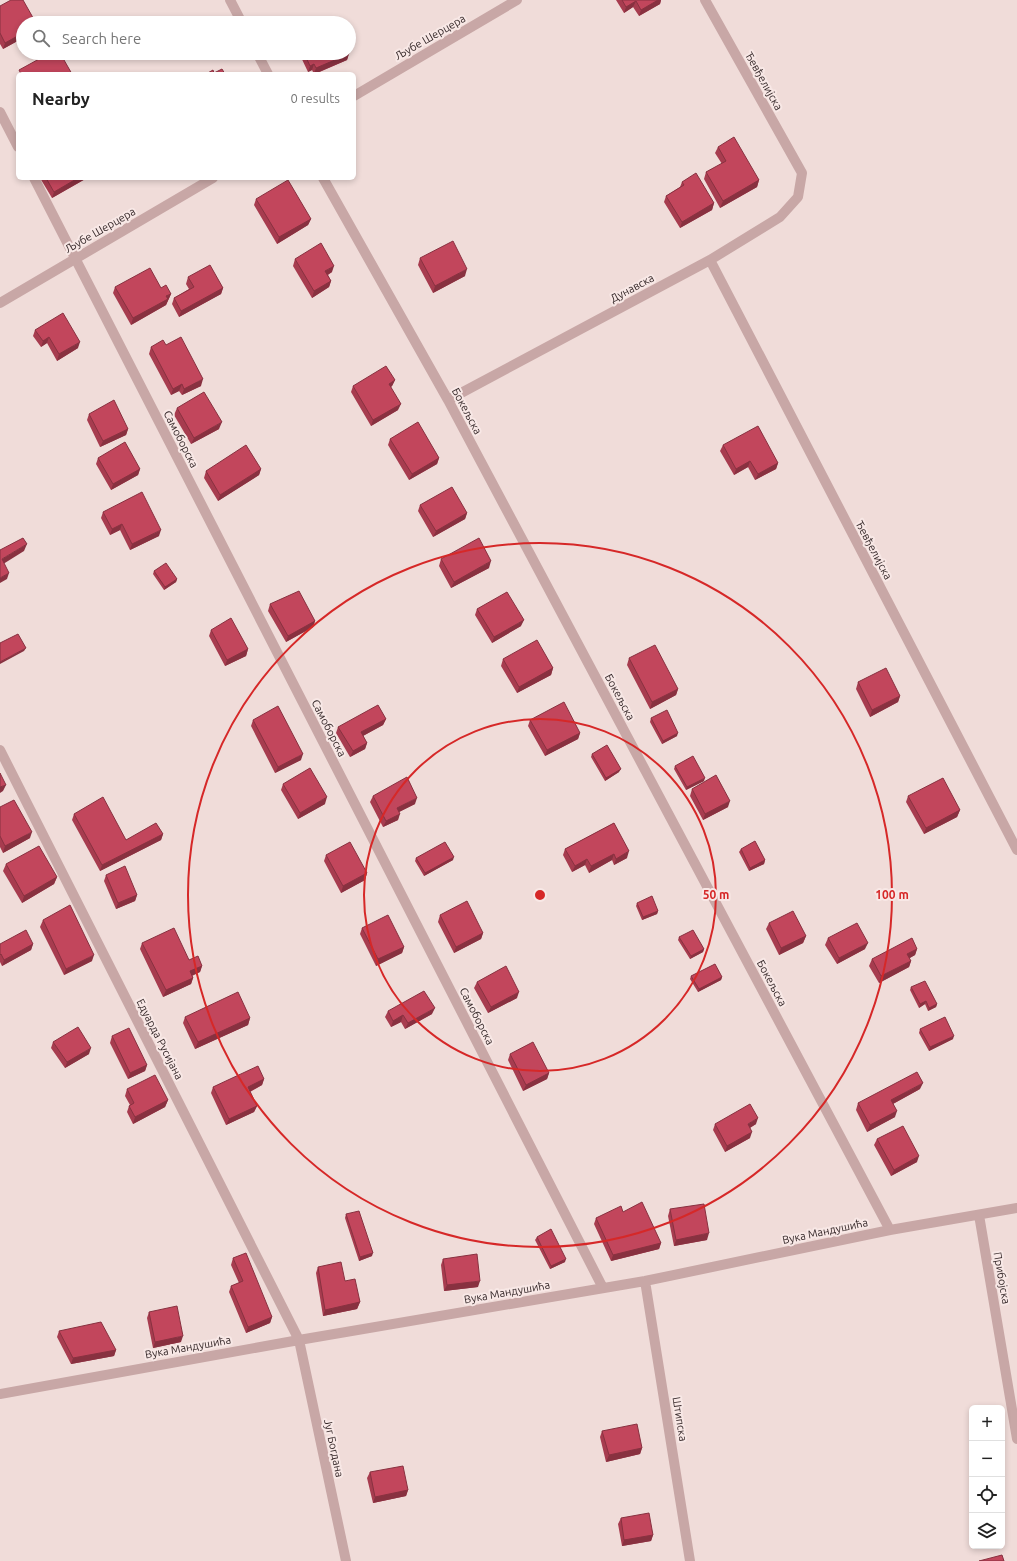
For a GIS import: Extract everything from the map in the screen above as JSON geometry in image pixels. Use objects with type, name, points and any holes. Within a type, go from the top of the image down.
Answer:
[{"type":"street","points":[[230,0],[238,16]]},
{"type":"street","name":"Љубе Шерцера","points":[[356,95],[517,0]]},
{"type":"street","name":"Ђевђелијска","points":[[705,0],[802,173]]},
{"type":"street","points":[[261,60],[267,72]]},
{"type":"street","points":[[0,112],[16,144]]},
{"type":"street","name":"Дунавска","points":[[448,400],[710,260],[780,217],[798,197],[802,173]]},
{"type":"street","name":"Самоборска","points":[[35,180],[603,1288]]},
{"type":"street","name":"Љубе Шерцера","points":[[0,303],[210,180]]},
{"type":"street","name":"Бокељска","points":[[324,180],[448,400],[890,1230]]},
{"type":"street","name":"Ђевђелијска","points":[[710,260],[1017,850]]},
{"type":"street","name":"Едуарда Русијана","points":[[0,750],[299,1340]]},
{"type":"street","name":"Вука Мандушића","points":[[0,1394],[299,1340],[645,1281],[890,1230],[1017,1208]]},
{"type":"street","name":"Прибојска","points":[[979,1215],[1017,1440]]},
{"type":"street","name":"Штипска","points":[[645,1281],[690,1561]]},
{"type":"street","name":"Југ Богдана","points":[[299,1340],[346,1561]]},
{"type":"building","points":[[11,0],[23,0],[32,16],[16,16],[16,37],[5,43],[0,33],[0,6]]},
{"type":"building","points":[[622,0],[658,0],[641,10],[636,1],[626,7]]},
{"type":"building","points":[[37,60],[64,60],[71,72],[20,72],[19,70]]},
{"type":"building","points":[[307,60],[335,60],[316,68],[314,64],[310,66]]},
{"type":"building","points":[[222,69],[224,72],[216,72]]},
{"type":"building","points":[[734,137],[759,180],[723,201],[706,172],[726,161],[718,147]]},
{"type":"building","points":[[696,173],[714,203],[682,222],[666,196],[684,185],[682,182]]},
{"type":"building","points":[[47,180],[75,180],[54,192]]},
{"type":"building","points":[[288,180],[311,219],[279,237],[256,199]]},
{"type":"building","points":[[453,241],[467,269],[435,286],[420,258]]},
{"type":"building","points":[[321,243],[334,266],[325,271],[331,281],[314,291],[295,259]]},
{"type":"building","points":[[210,265],[223,288],[181,311],[174,298],[194,287],[188,277]]},
{"type":"building","points":[[150,268],[161,288],[166,285],[171,294],[166,296],[168,299],[133,318],[115,287]]},
{"type":"building","points":[[63,313],[80,342],[59,354],[49,337],[43,341],[35,330]]},
{"type":"building","points":[[181,337],[203,379],[184,389],[182,384],[173,389],[151,347],[163,340],[166,345]]},
{"type":"building","points":[[386,366],[395,380],[389,384],[401,404],[373,420],[353,386]]},
{"type":"building","points":[[204,392],[222,422],[194,438],[177,408]]},
{"type":"building","points":[[114,400],[128,429],[103,441],[89,414]]},
{"type":"building","points":[[418,422],[439,458],[412,474],[390,439]]},
{"type":"building","points":[[758,426],[778,463],[758,474],[750,461],[736,469],[723,445]]},
{"type":"building","points":[[125,442],[140,469],[113,484],[98,458]]},
{"type":"building","points":[[246,445],[261,469],[220,495],[206,471]]},
{"type":"building","points":[[452,487],[467,513],[436,531],[420,505]]},
{"type":"building","points":[[142,492],[161,530],[132,544],[122,524],[112,529],[103,512]]},
{"type":"building","points":[[23,538],[27,544],[2,559],[9,573],[0,578],[0,550]]},
{"type":"building","points":[[479,538],[491,561],[454,582],[441,559]]},
{"type":"building","points":[[166,563],[177,579],[165,587],[154,571]]},
{"type":"building","points":[[299,591],[315,621],[288,636],[270,604]]},
{"type":"building","points":[[507,592],[524,620],[494,637],[477,609]]},
{"type":"building","points":[[231,618],[248,649],[227,660],[211,630]]},
{"type":"building","points":[[18,634],[26,648],[0,662],[0,643]]},
{"type":"building","points":[[537,640],[553,668],[519,687],[503,659]]},
{"type":"building","points":[[655,645],[678,689],[652,702],[629,658]]},
{"type":"building","points":[[886,668],[900,696],[872,710],[858,682]]},
{"type":"building","points":[[564,702],[580,733],[547,750],[530,720]]},
{"type":"building","points":[[378,705],[386,719],[361,732],[367,743],[353,751],[338,727]]},
{"type":"building","points":[[278,706],[303,754],[278,767],[253,720]]},
{"type":"building","points":[[667,710],[678,733],[663,741],[651,718]]},
{"type":"building","points":[[607,745],[621,769],[606,778],[592,754]]},
{"type":"building","points":[[693,756],[705,778],[687,787],[675,766]]},
{"type":"building","points":[[310,768],[327,797],[300,813],[283,784]]},
{"type":"building","points":[[0,773],[6,785],[0,787]]},
{"type":"building","points":[[716,775],[730,801],[705,814],[692,789]]},
{"type":"building","points":[[407,777],[417,798],[397,808],[400,814],[386,821],[373,796]]},
{"type":"building","points":[[943,778],[960,810],[926,828],[908,796]]},
{"type":"building","points":[[103,797],[126,840],[156,823],[163,834],[102,865],[74,814]]},
{"type":"building","points":[[14,800],[32,832],[5,846],[0,836],[0,807]]},
{"type":"building","points":[[614,823],[629,851],[616,859],[614,854],[591,866],[587,859],[575,866],[565,849]]},
{"type":"building","points":[[755,841],[765,860],[750,868],[741,849]]},
{"type":"building","points":[[350,842],[367,873],[343,886],[326,855]]},
{"type":"building","points":[[445,842],[454,857],[425,873],[416,858]]},
{"type":"building","points":[[39,846],[57,877],[24,896],[6,864]]},
{"type":"building","points":[[125,866],[137,895],[118,903],[106,875]]},
{"type":"building","points":[[652,896],[658,911],[643,917],[637,903]]},
{"type":"building","points":[[467,901],[483,933],[456,947],[440,915]]},
{"type":"building","points":[[70,905],[94,955],[66,969],[43,920]]},
{"type":"building","points":[[793,911],[806,936],[781,948],[769,923]]},
{"type":"building","points":[[388,915],[404,947],[378,959],[362,928]]},
{"type":"building","points":[[857,923],[868,943],[839,958],[828,938]]},
{"type":"building","points":[[174,928],[189,960],[198,956],[202,966],[190,971],[193,978],[166,990],[142,943]]},
{"type":"building","points":[[26,930],[33,944],[4,960],[1,954],[0,955],[0,944]]},
{"type":"building","points":[[693,930],[704,949],[691,956],[679,937]]},
{"type":"building","points":[[912,938],[917,949],[907,954],[911,961],[881,976],[872,959]]},
{"type":"building","points":[[715,964],[722,977],[699,989],[691,976]]},
{"type":"building","points":[[506,966],[519,992],[491,1007],[477,982]]},
{"type":"building","points":[[925,981],[937,1004],[929,1008],[926,1001],[920,1004],[911,987]]},
{"type":"building","points":[[424,991],[435,1008],[408,1023],[403,1015],[393,1021],[388,1011]]},
{"type":"building","points":[[238,992],[250,1018],[198,1042],[185,1017]]},
{"type":"building","points":[[945,1017],[954,1036],[930,1047],[920,1029]]},
{"type":"building","points":[[78,1027],[91,1048],[67,1062],[53,1042]]},
{"type":"building","points":[[129,1028],[147,1065],[130,1073],[112,1036]]},
{"type":"building","points":[[533,1042],[549,1073],[526,1085],[510,1054]]},
{"type":"building","points":[[258,1066],[264,1079],[248,1087],[257,1106],[229,1119],[213,1087]]},
{"type":"building","points":[[917,1072],[923,1083],[891,1100],[897,1111],[870,1125],[858,1103]]},
{"type":"building","points":[[155,1075],[168,1100],[135,1117],[129,1106],[134,1103],[127,1089]]},
{"type":"building","points":[[750,1104],[758,1118],[748,1124],[752,1132],[727,1146],[715,1124]]},
{"type":"building","points":[[903,1126],[919,1156],[894,1170],[877,1139]]},
{"type":"building","points":[[642,1202],[661,1243],[613,1255],[596,1218],[621,1206],[623,1212]]},
{"type":"building","points":[[704,1204],[709,1233],[676,1240],[670,1209]]},
{"type":"building","points":[[359,1211],[373,1253],[360,1257],[346,1214]]},
{"type":"building","points":[[551,1229],[566,1259],[551,1266],[537,1237]]},
{"type":"building","points":[[246,1253],[272,1317],[248,1327],[231,1286],[243,1281],[233,1258]]},
{"type":"building","points":[[477,1254],[480,1281],[447,1285],[443,1259]]},
{"type":"building","points":[[341,1262],[345,1281],[355,1279],[360,1302],[325,1310],[318,1267]]},
{"type":"building","points":[[177,1306],[183,1336],[155,1342],[149,1312]]},
{"type":"building","points":[[101,1322],[116,1350],[73,1358],[59,1331]]},
{"type":"building","points":[[637,1424],[642,1448],[609,1455],[602,1431]]},
{"type":"building","points":[[403,1466],[408,1490],[375,1497],[370,1472]]},
{"type":"building","points":[[649,1513],[653,1535],[624,1540],[621,1518]]},
{"type":"building","points":[[1002,1555],[1004,1561],[979,1561]]}]
